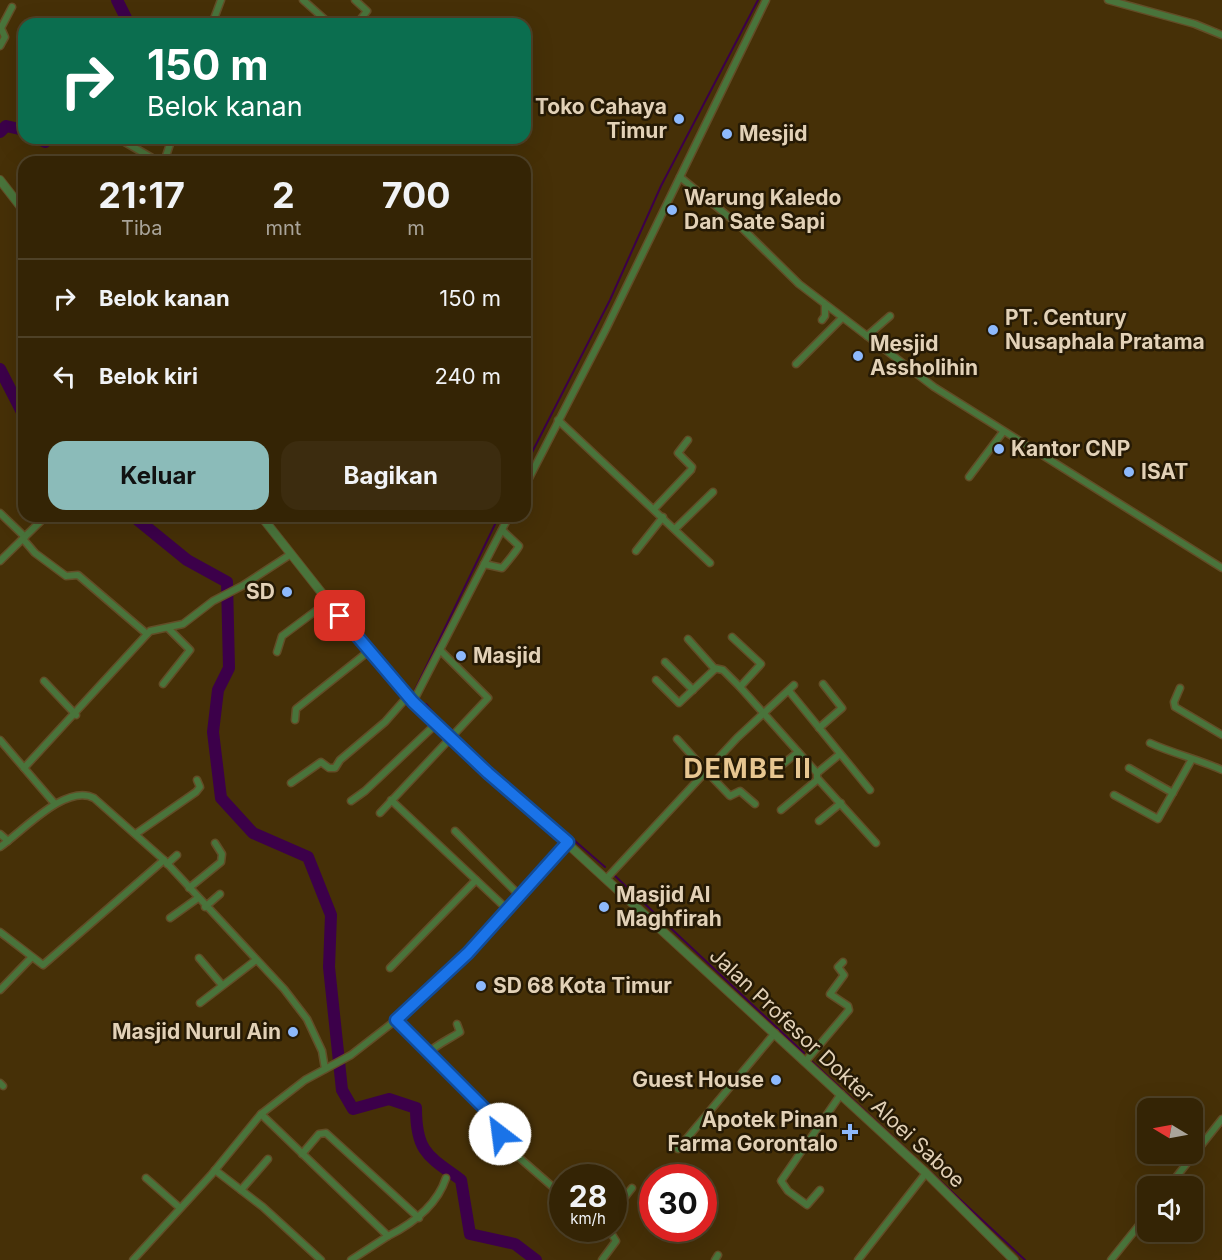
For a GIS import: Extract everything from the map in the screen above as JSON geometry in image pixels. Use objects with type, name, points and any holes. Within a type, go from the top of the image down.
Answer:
[{"type":"street","points":[[214,18],[221,0]]},
{"type":"street","points":[[303,0],[323,18]]},
{"type":"street","points":[[355,0],[368,11],[362,18]]},
{"type":"street","points":[[531,474],[606,329],[766,0]]},
{"type":"street","points":[[1108,0],[1195,24],[1222,35]]},
{"type":"street","points":[[0,46],[5,37],[1,28],[12,8]]},
{"type":"street","points":[[128,144],[150,156]]},
{"type":"street","points":[[680,177],[725,213],[799,284],[934,387],[1222,568]]},
{"type":"street","points":[[0,180],[18,203]]},
{"type":"street","points":[[822,320],[825,305]]},
{"type":"street","points":[[867,336],[890,316]]},
{"type":"street","points":[[796,364],[843,318]]},
{"type":"street","points":[[558,420],[710,563]]},
{"type":"street","points":[[969,477],[1003,432]]},
{"type":"street","points":[[654,508],[691,470],[692,467],[678,453],[687,440]]},
{"type":"street","points":[[675,528],[713,492]]},
{"type":"street","points":[[0,513],[35,553],[66,576],[76,574],[94,586],[147,634]]},
{"type":"street","points":[[636,551],[663,517]]},
{"type":"street","points":[[0,561],[40,522]]},
{"type":"street","name":"Jalan Profesor Dokter Aloei Saboe","points":[[266,522],[340,616],[410,699],[488,773],[568,842],[841,1094],[926,1173],[1014,1260]]},
{"type":"street","points":[[291,783],[321,762],[329,768],[335,768],[340,760],[410,699],[440,651],[506,522]]},
{"type":"street","points":[[484,564],[502,568],[510,555],[517,550],[519,546],[502,530]]},
{"type":"street","points":[[24,768],[76,715],[147,634],[156,629],[183,624],[227,593],[242,586],[291,554]]},
{"type":"street","points":[[277,652],[282,636],[329,602]]},
{"type":"street","points":[[332,624],[340,616]]},
{"type":"street","points":[[163,684],[190,650],[168,628]]},
{"type":"street","points":[[732,637],[761,664],[740,687]]},
{"type":"street","points":[[688,639],[715,669],[723,670],[765,713],[876,843]]},
{"type":"street","points":[[295,720],[296,709],[369,651]]},
{"type":"street","points":[[380,813],[488,698],[440,651]]},
{"type":"street","points":[[665,662],[693,690]]},
{"type":"street","points":[[656,680],[679,703],[715,669]]},
{"type":"street","points":[[44,681],[76,715]]},
{"type":"street","points":[[819,728],[842,708],[823,684]]},
{"type":"street","points":[[607,878],[707,772],[794,685]]},
{"type":"street","points":[[1180,688],[1174,702],[1175,707],[1222,735]]},
{"type":"street","points":[[789,691],[870,790]]},
{"type":"street","points":[[351,801],[365,792],[436,724]]},
{"type":"street","points":[[677,739],[730,796],[740,791],[755,804]]},
{"type":"street","points":[[0,740],[55,804]]},
{"type":"street","points":[[1150,743],[1192,759],[1198,759],[1222,770]]},
{"type":"street","points":[[771,774],[798,752]]},
{"type":"street","points":[[781,810],[840,754]]},
{"type":"street","points":[[1114,795],[1158,819],[1192,759]]},
{"type":"street","points":[[1129,768],[1173,793]]},
{"type":"street","points":[[137,833],[196,792],[200,787],[197,780]]},
{"type":"street","points":[[0,847],[55,804],[77,793],[85,793],[137,833],[284,989],[307,1018],[322,1052],[325,1069]]},
{"type":"street","points":[[391,800],[507,909]]},
{"type":"street","points":[[819,821],[841,803]]},
{"type":"street","points":[[455,831],[520,896]]},
{"type":"street","points":[[0,834],[8,841]]},
{"type":"street","points":[[133,1260],[215,1170],[261,1114],[289,1092],[351,1055],[396,1020],[468,953],[568,842]]},
{"type":"street","points":[[189,888],[221,862],[222,854],[215,843]]},
{"type":"street","points":[[0,932],[43,965],[177,855]]},
{"type":"street","points":[[390,968],[476,880]]},
{"type":"street","points":[[205,906],[220,894]]},
{"type":"street","points":[[170,918],[198,898]]},
{"type":"street","points":[[0,990],[31,958]]},
{"type":"street","points":[[199,958],[222,985]]},
{"type":"street","points":[[200,1003],[256,960]]},
{"type":"street","points":[[805,1062],[849,1010],[848,1006],[830,994],[844,975],[838,967],[843,962]]},
{"type":"street","points":[[396,1020],[491,1115],[507,1147],[549,1184]]},
{"type":"street","points":[[428,1053],[442,1041],[460,1032],[457,1024]]},
{"type":"street","points":[[678,1149],[775,1033]]},
{"type":"street","points":[[820,1190],[807,1205],[788,1191],[781,1181],[841,1094]]},
{"type":"street","points":[[261,1114],[388,1236]]},
{"type":"street","points":[[1177,1176],[1222,1119]]},
{"type":"street","points":[[302,1154],[319,1134],[326,1133],[418,1218]]},
{"type":"street","points":[[241,1190],[268,1159]]},
{"type":"street","points":[[215,1170],[321,1260]]},
{"type":"street","points":[[858,1260],[926,1173]]},
{"type":"street","points":[[146,1178],[180,1208]]},
{"type":"street","points":[[351,1260],[418,1218],[439,1193],[446,1178]]},
{"type":"street","points":[[627,1194],[632,1188]]},
{"type":"street","points":[[1111,1260],[1137,1228]]},
{"type":"street","points":[[602,1260],[616,1242]]},
{"type":"waterway","points":[[117,0],[126,18]]},
{"type":"waterway","points":[[531,454],[610,300],[661,186],[758,0]]},
{"type":"waterway","points":[[0,132],[6,126],[18,129]]},
{"type":"waterway","points":[[0,369],[18,404]]},
{"type":"waterway","points":[[140,522],[187,560],[227,582],[229,668],[218,690],[213,732],[221,798],[253,833],[308,857],[331,915],[329,967],[342,1090],[353,1109],[389,1099],[416,1108],[418,1134],[426,1152],[461,1180],[470,1234],[515,1244],[536,1260]]},
{"type":"waterway","points":[[415,690],[496,522]]},
{"type":"waterway","points":[[426,704],[443,725]]},
{"type":"waterway","points":[[485,763],[605,867]]},
{"type":"waterway","points":[[614,875],[804,1053]]},
{"type":"waterway","points":[[809,1059],[1025,1260]]},
{"type":"place","name":"Toko Cahaya Timur","points":[[679,119]]},
{"type":"place","name":"Mesjid","points":[[727,134]]},
{"type":"place","name":"Warung Kaledo Dan Sate Sapi","points":[[672,210]]},
{"type":"place","name":"PT. Century Nusaphala Pratama","points":[[993,330]]},
{"type":"place","name":"Mesjid Assholihin","points":[[858,356]]},
{"type":"place","name":"Kantor CNP","points":[[999,449]]},
{"type":"place","name":"ISAT","points":[[1129,472]]},
{"type":"place","name":"SD","points":[[287,592]]},
{"type":"place","name":"Masjid","points":[[461,656]]},
{"type":"place","name":"Masjid Al Maghfirah","points":[[604,907]]},
{"type":"place","name":"SD 68 Kota Timur","points":[[481,986]]},
{"type":"place","name":"Masjid Nurul Ain","points":[[293,1032]]},
{"type":"place","name":"Guest House","points":[[776,1080]]},
{"type":"place","name":"Apotek Pinan Farma Gorontalo","points":[[850,1132]]},
{"type":"district","name":"DEMBE II","points":[[748,769]]},
{"type":"route","points":[[340,616],[413,702],[488,773],[568,842],[468,953],[396,1020],[435,1062],[491,1115],[500,1134]]}]
